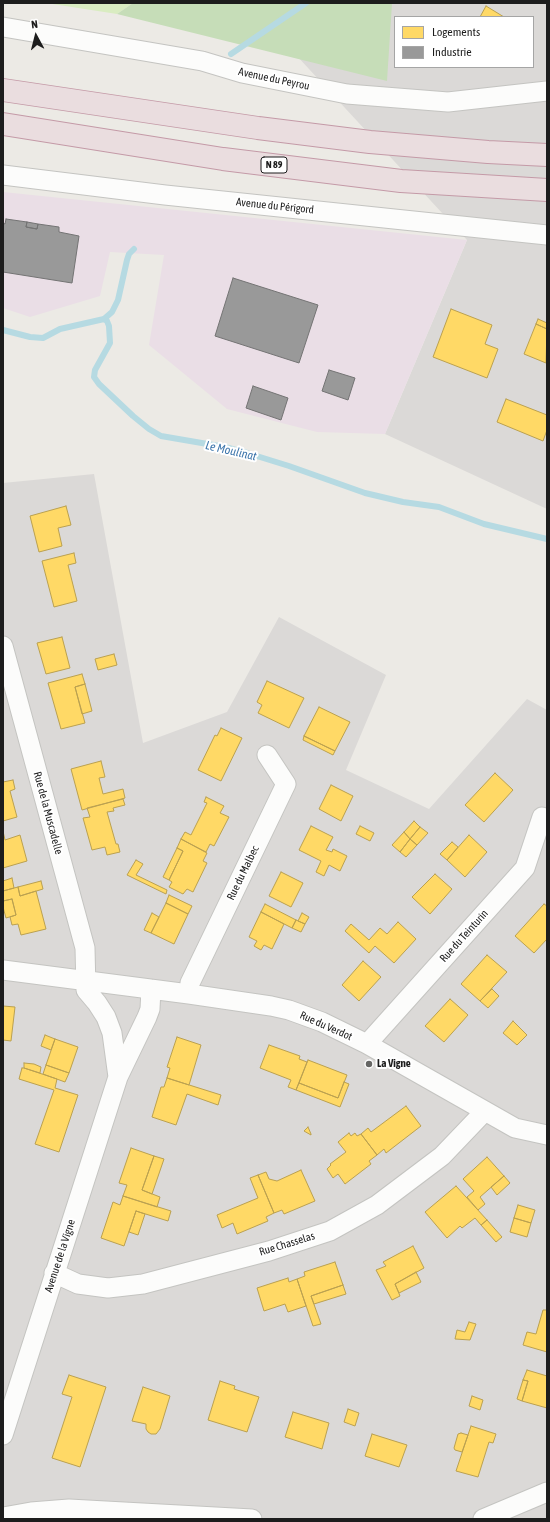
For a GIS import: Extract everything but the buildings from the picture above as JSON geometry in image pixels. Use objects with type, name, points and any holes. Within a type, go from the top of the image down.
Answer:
[{"type":"highway","points":[[3,90],[250,127],[363,141],[488,152],[547,155]]},
{"type":"highway","name":"N 89","points":[[3,124],[223,159],[393,180],[547,190]]},
{"type":"street","name":"Avenue du Peyrou","points":[[3,27],[202,61],[242,73],[347,94],[448,102],[547,91]]},
{"type":"street","name":"Avenue du Périgord","points":[[3,175],[165,195],[547,235]]},
{"type":"street","name":"Rue de la Muscadelle","points":[[3,646],[85,948],[84,980]]},
{"type":"street","name":"Rue du Malbec","points":[[189,994],[190,983],[286,784],[267,755]]},
{"type":"street","name":"Rue du Teinturin","points":[[366,1044],[525,868],[542,817]]},
{"type":"street","points":[[3,970],[84,980]]},
{"type":"street","name":"Rue du Verdot","points":[[84,980],[189,994],[289,1010],[322,1022],[366,1044],[515,1128],[547,1135]]},
{"type":"street","name":"Avenue de la Vigne","points":[[84,980],[86,990],[106,1017],[112,1033],[118,1077]]},
{"type":"street","name":"Avenue de la Vigne","points":[[3,1435],[118,1077],[147,1018],[150,1008],[151,989]]},
{"type":"street","name":"Rue Chasselas","points":[[54,1273],[78,1284],[108,1288],[143,1284],[269,1251],[330,1231],[377,1205],[442,1156],[484,1111]]},
{"type":"street","points":[[483,1519],[547,1492]]},
{"type":"street","points":[[3,1517],[31,1512],[69,1509],[252,1519]]},
{"type":"shaded area","points":[[248,3],[547,3],[547,509],[385,434],[467,240]]},
{"type":"shaded area","points":[[3,192],[467,240],[385,434],[317,432],[227,409],[149,345],[164,255],[110,252],[100,296],[30,317],[3,308]]},
{"type":"shaded area","points":[[94,474],[143,743],[227,712],[279,617],[386,675],[346,770],[429,809],[527,699],[547,710],[547,1519],[3,1519],[3,483]]},
{"type":"green space","points":[[46,3],[133,3],[117,14]]},
{"type":"green space","points":[[133,3],[392,3],[387,81],[117,14]]},
{"type":"waterway","points":[[231,54],[306,3]]},
{"type":"waterway","name":"Le Moulinat","points":[[3,330],[30,337],[43,338],[60,329],[104,319],[112,312],[118,300],[127,260],[129,254],[134,249]]},
{"type":"waterway","name":"Le Moulinat","points":[[104,319],[107,321],[109,326],[110,343],[95,370],[94,377],[99,384],[133,416],[149,429],[161,436],[225,447],[289,466],[365,493],[403,502],[439,507],[484,524],[547,539]]},
{"type":"place","name":"La Vigne","points":[[369,1064]]}]
